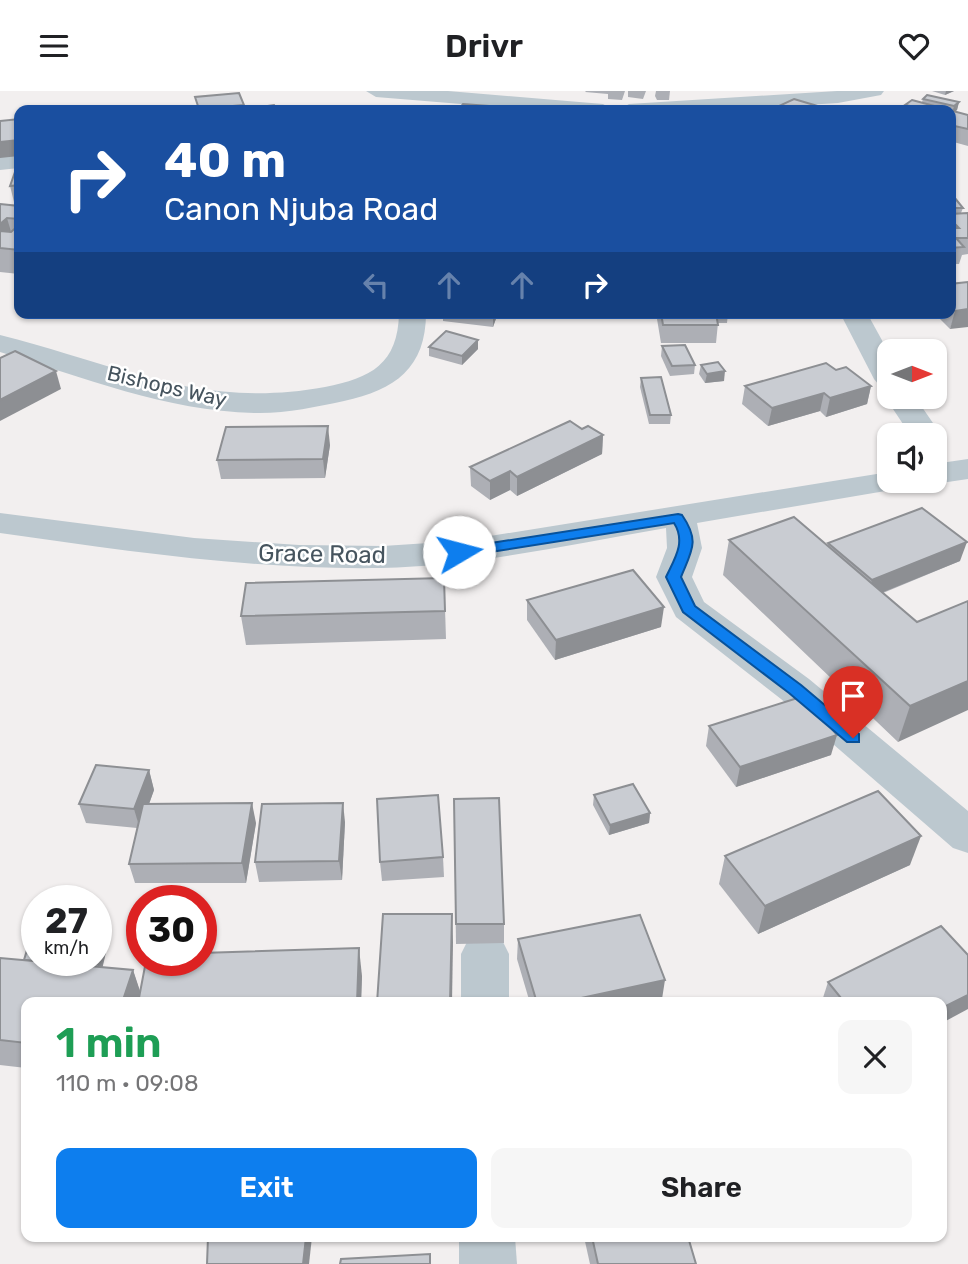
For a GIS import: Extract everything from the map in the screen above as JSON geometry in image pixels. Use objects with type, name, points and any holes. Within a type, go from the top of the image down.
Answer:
[{"type":"street","points":[[376,91],[561,99],[584,105]]},
{"type":"street","points":[[711,105],[825,98],[874,91]]},
{"type":"street","name":"Bishops Way","points":[[0,343],[173,392],[252,404],[280,403],[352,391],[386,378],[403,358],[414,329],[413,319]]},
{"type":"street","points":[[856,319],[877,357]]},
{"type":"street","name":"Grace Road","points":[[0,523],[194,549],[299,556],[383,557],[459,552],[877,484]]},
{"type":"street","points":[[678,518],[685,530],[687,545],[674,577],[689,609],[795,689],[962,822]]},
{"type":"street","points":[[485,954],[485,997]]},
{"type":"street","points":[[487,1242],[488,1264]]},
{"type":"building","points":[[239,93],[244,105],[198,105],[195,97]]},
{"type":"building","points":[[927,95],[959,102],[950,105],[923,99]]},
{"type":"building","points":[[794,99],[814,105],[781,105]]},
{"type":"building","points":[[912,100],[930,105],[905,105]]},
{"type":"building","points":[[956,112],[968,115],[968,129],[956,126]]},
{"type":"building","points":[[14,120],[14,141],[0,142],[0,121]]},
{"type":"building","points":[[0,204],[14,205],[14,219],[7,218],[0,224]]},
{"type":"building","points":[[968,213],[968,238],[956,238],[956,228],[959,228],[956,225],[956,214]]},
{"type":"building","points":[[14,229],[14,249],[0,248],[0,231],[11,232]]},
{"type":"building","points":[[956,238],[964,247],[956,248]]},
{"type":"building","points":[[968,282],[968,309],[956,311],[956,283]]},
{"type":"building","points":[[662,319],[717,319],[718,325],[663,325]]},
{"type":"building","points":[[446,331],[478,340],[462,356],[429,347]]},
{"type":"building","points":[[685,345],[695,365],[672,366],[662,346]]},
{"type":"building","points":[[15,351],[56,371],[0,400],[0,358]]},
{"type":"building","points":[[718,362],[725,371],[707,374],[701,365]]},
{"type":"building","points":[[826,363],[836,370],[846,367],[871,386],[830,398],[824,393],[772,408],[745,386]]},
{"type":"building","points":[[661,377],[671,415],[650,415],[641,378]]},
{"type":"building","points":[[570,421],[582,429],[588,426],[603,435],[517,477],[510,471],[490,481],[470,467]]},
{"type":"building","points":[[328,426],[323,459],[217,460],[226,427]]},
{"type":"building","points":[[922,508],[967,542],[872,580],[828,543]]},
{"type":"building","points":[[794,517],[917,622],[968,601],[968,681],[910,706],[729,540]]},
{"type":"building","points":[[633,570],[664,607],[556,640],[527,600]]},
{"type":"building","points":[[444,578],[445,611],[241,616],[246,583]]},
{"type":"building","points":[[804,696],[837,735],[740,767],[709,726]]},
{"type":"building","points":[[96,765],[149,770],[134,809],[79,804]]},
{"type":"building","points":[[633,784],[650,813],[610,825],[594,795]]},
{"type":"building","points":[[878,791],[921,836],[765,906],[725,856]]},
{"type":"building","points":[[438,795],[443,857],[380,862],[377,799]]},
{"type":"building","points":[[499,798],[504,924],[456,924],[454,799]]},
{"type":"building","points":[[252,803],[242,863],[129,864],[143,804]]},
{"type":"building","points":[[343,803],[339,861],[255,862],[262,804]]},
{"type":"building","points":[[383,914],[452,914],[450,997],[377,997]]},
{"type":"building","points":[[640,915],[665,980],[586,997],[535,997],[518,939]]},
{"type":"building","points":[[941,926],[968,955],[968,995],[947,1006],[947,997],[840,997],[828,982]]},
{"type":"building","points":[[359,948],[357,997],[139,997],[143,976],[217,976],[217,952]]},
{"type":"building","points":[[0,958],[21,960],[21,976],[112,976],[112,968],[126,969],[126,976],[131,976],[124,997],[21,997],[21,1042],[0,1040]]},
{"type":"building","points":[[208,1242],[305,1242],[303,1264],[207,1264]]},
{"type":"building","points":[[593,1242],[689,1242],[696,1264],[598,1264]]},
{"type":"building","points":[[430,1254],[430,1264],[340,1264],[341,1259]]},
{"type":"route","points":[[459,552],[678,518],[685,530],[687,545],[674,577],[689,609],[795,689],[853,738]]}]
